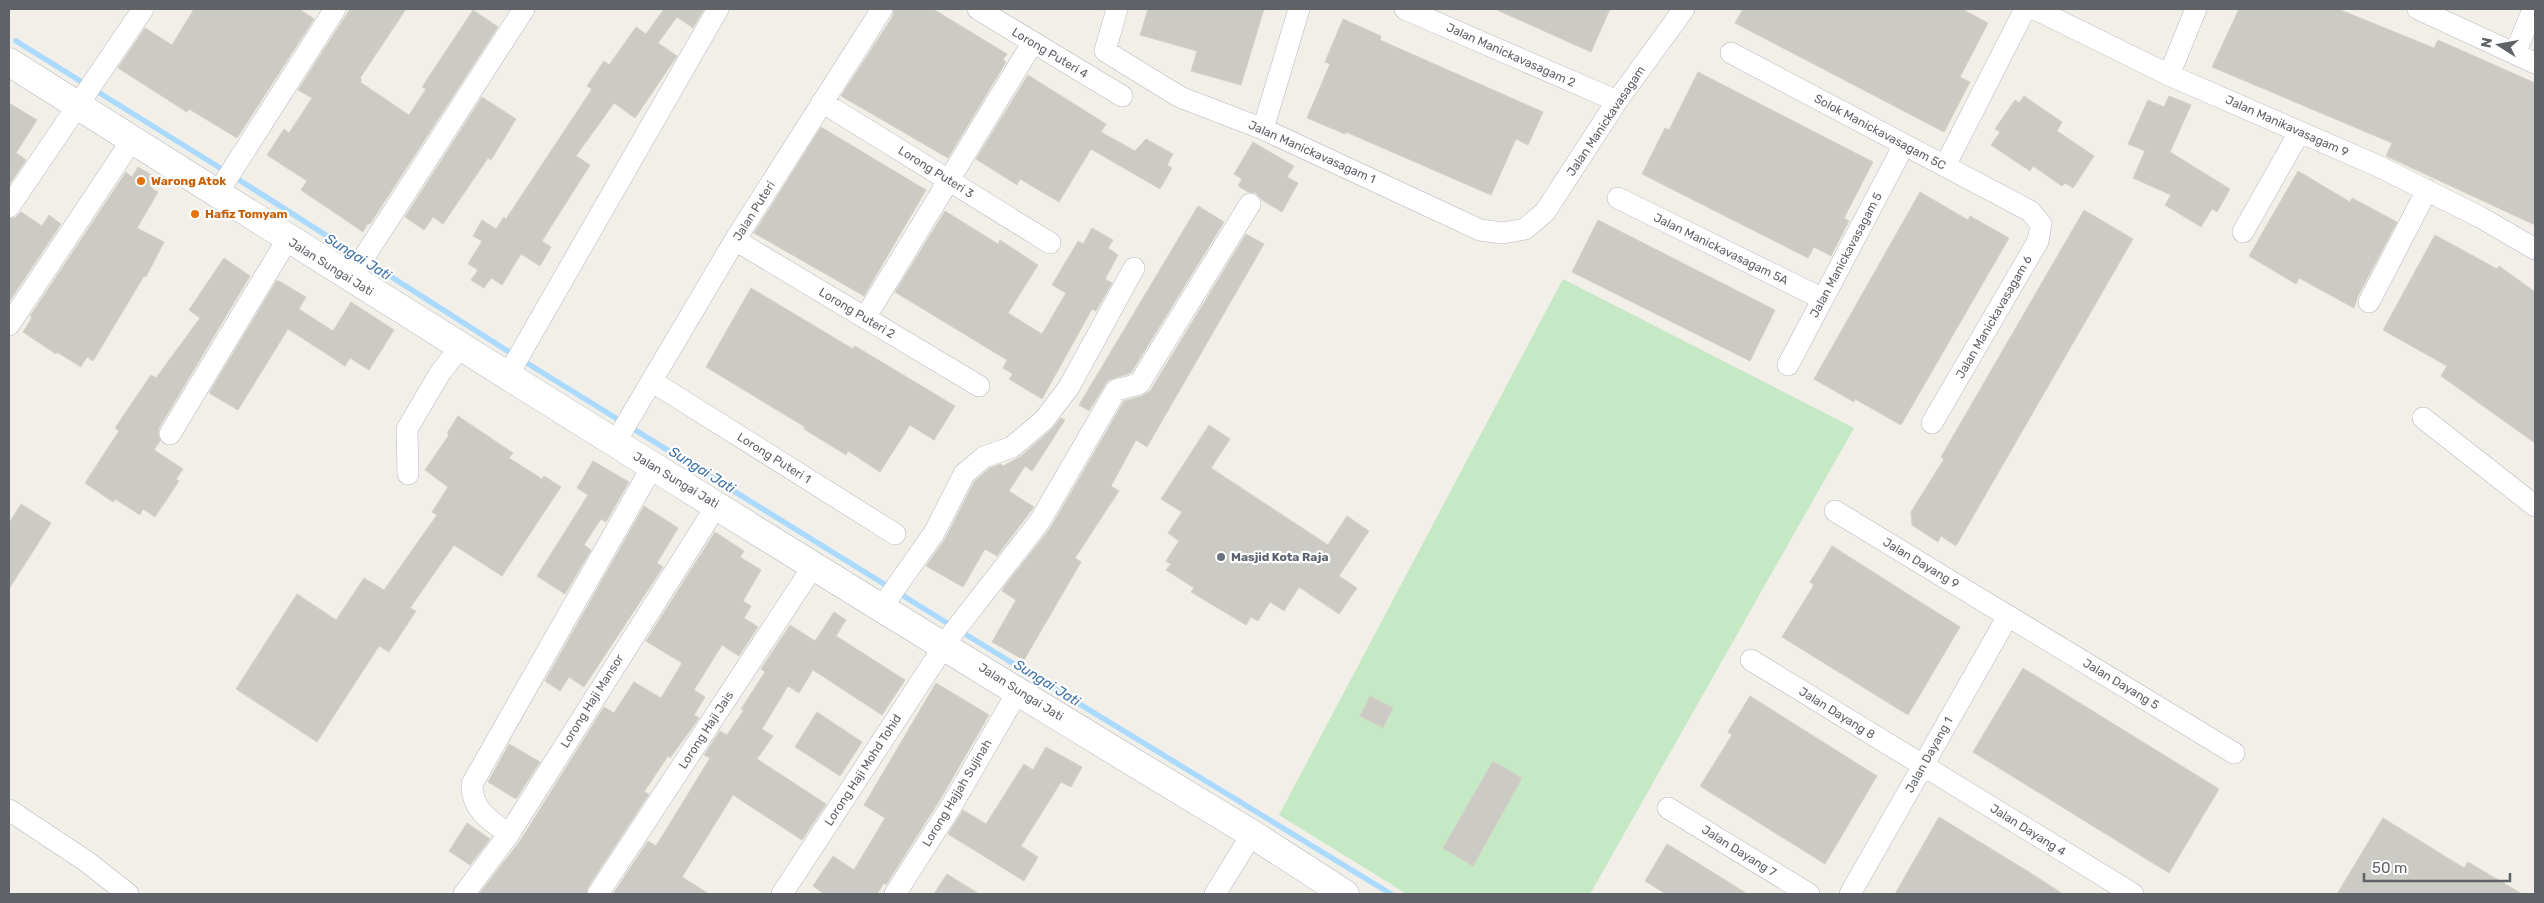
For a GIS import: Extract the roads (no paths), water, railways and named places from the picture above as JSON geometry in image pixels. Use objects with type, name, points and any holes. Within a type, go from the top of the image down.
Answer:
[{"type":"main road","name":"Jalan Sungai Jati","points":[[9,62],[85,93],[132,140],[224,182],[287,240],[358,266],[461,346],[516,362],[622,430],[652,467],[814,565],[891,596],[953,634],[1018,691],[1252,834],[1345,894]]},
{"type":"street","points":[[9,207],[143,9]]},
{"type":"street","points":[[224,182],[335,9]]},
{"type":"street","points":[[358,266],[524,9]]},
{"type":"street","points":[[516,362],[718,9]]},
{"type":"street","name":"Jalan Puteri","points":[[622,430],[653,382],[735,240],[882,9]]},
{"type":"street","name":"Lorong Puteri 4","points":[[978,9],[1122,96]]},
{"type":"street","name":"Jalan Manickavasagam 1","points":[[1117,9],[1105,51],[1180,97],[1263,129],[1480,230],[1503,233],[1525,229]]},
{"type":"street","points":[[1263,129],[1299,9]]},
{"type":"street","name":"Jalan Manickavasagam 2","points":[[1405,9],[1617,101]]},
{"type":"street","name":"Jalan Manickavasagam","points":[[1525,229],[1545,212],[1617,101],[1684,9]]},
{"type":"street","points":[[1945,166],[2025,9]]},
{"type":"street","name":"Jalan Manikavasagam 9","points":[[2035,9],[2170,75],[2378,166],[2520,238],[2535,249]]},
{"type":"street","points":[[2170,75],[2196,9]]},
{"type":"street","points":[[2418,9],[2535,63]]},
{"type":"street","points":[[2515,54],[2534,9]]},
{"type":"street","points":[[865,318],[1033,42]]},
{"type":"street","name":"Solok Manickavasagam 5C","points":[[1731,53],[2030,211]]},
{"type":"street","name":"Lorong Puteri 3","points":[[822,102],[1050,243]]},
{"type":"street","points":[[2243,232],[2299,133]]},
{"type":"street","points":[[9,325],[132,140]]},
{"type":"street","name":"Jalan Manickavasagam 5","points":[[1788,365],[1904,145]]},
{"type":"street","points":[[2369,302],[2427,190]]},
{"type":"street","name":"Jalan Manickavasagam 5A","points":[[1618,198],[1823,299]]},
{"type":"street","name":"Lorong Haji Mohd Tohid","points":[[782,894],[953,634],[1040,522],[1116,390],[1139,384],[1250,204]]},
{"type":"street","name":"Jalan Manickavasagam 6","points":[[1932,423],[2038,241],[2041,224],[2030,211]]},
{"type":"street","points":[[170,434],[287,240]]},
{"type":"street","name":"Lorong Puteri 2","points":[[735,240],[979,386]]},
{"type":"street","points":[[891,596],[934,533],[964,474],[984,457],[1012,446],[1038,425],[1069,387],[1134,268]]},
{"type":"street","points":[[408,474],[407,429],[440,373],[461,346]]},
{"type":"street","name":"Lorong Puteri 1","points":[[653,382],[894,534]]},
{"type":"street","points":[[2423,418],[2535,506]]},
{"type":"street","points":[[508,834],[477,809],[471,796],[472,784],[652,467]]},
{"type":"street","name":"Lorong Haji Mansor","points":[[464,894],[508,834],[717,505]]},
{"type":"street","name":"Jalan Dayang 9","points":[[1835,511],[2008,616]]},
{"type":"street","name":"Lorong Haji Jais","points":[[598,894],[814,565]]},
{"type":"street","name":"Jalan Dayang 5","points":[[2008,616],[2234,753]]},
{"type":"street","name":"Jalan Dayang 1","points":[[1850,894],[2008,616]]},
{"type":"street","name":"Jalan Dayang 8","points":[[1751,660],[1923,766]]},
{"type":"street","name":"Lorong Hajjah Sujinah","points":[[895,894],[952,805],[1018,691]]},
{"type":"street","name":"Jalan Dayang 4","points":[[1923,766],[2133,894]]},
{"type":"street","name":"Jalan Dayang 7","points":[[1668,808],[1809,894]]},
{"type":"street","points":[[9,810],[86,861],[128,894]]},
{"type":"street","points":[[1215,894],[1252,834]]},
{"type":"waterway","name":"Sungai Jati","points":[[16,41],[225,171]]},
{"type":"waterway","name":"Sungai Jati","points":[[233,176],[514,355]]},
{"type":"waterway","name":"Sungai Jati","points":[[522,360],[952,626]]},
{"type":"waterway","name":"Sungai Jati","points":[[960,631],[1391,894]]},
{"type":"place","name":"Warong Atok","points":[[141,181]]},
{"type":"place","name":"Hafiz Tomyam","points":[[195,214]]},
{"type":"place","name":"Masjid Kota Raja","points":[[1221,557]]}]
